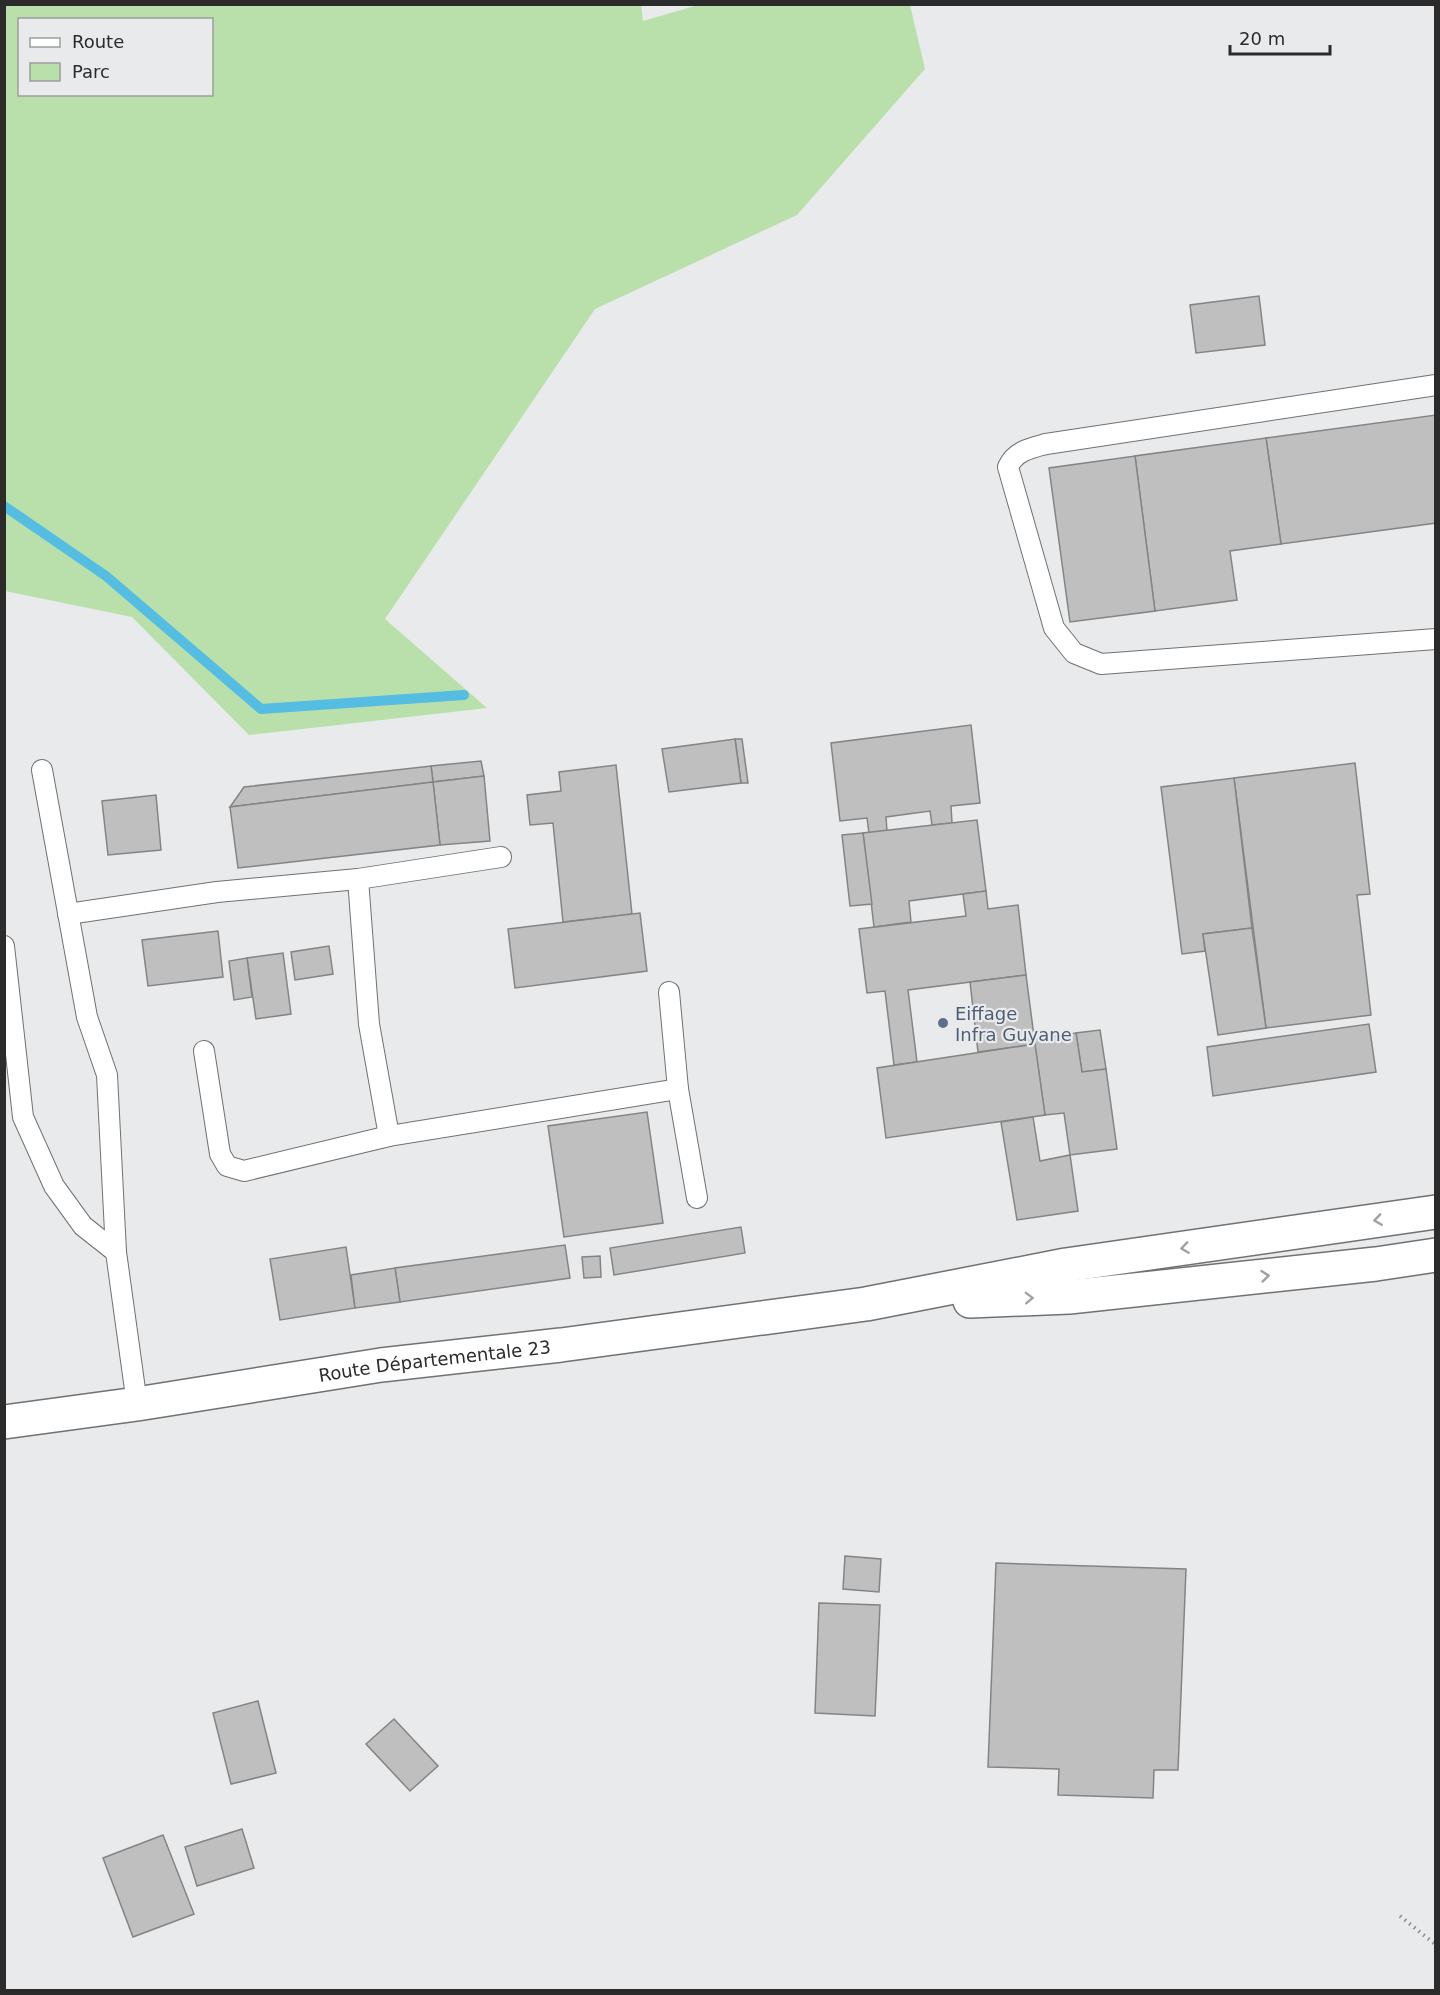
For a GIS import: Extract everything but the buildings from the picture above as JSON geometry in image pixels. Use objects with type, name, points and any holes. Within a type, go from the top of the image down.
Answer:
[{"type":"main road","points":[[866,1304],[1066,1265],[1436,1212]]},
{"type":"main road","points":[[866,1304],[1069,1297],[1376,1264],[1436,1255]]},
{"type":"main road","name":"Route Départementale 23","points":[[4,1422],[137,1404],[381,1365],[561,1345],[866,1304]]},
{"type":"lane","points":[[1436,385],[1047,444],[1021,452],[1011,460],[1008,467],[1054,628],[1074,653],[1101,664],[1436,639]]},
{"type":"lane","points":[[42,770],[87,1017],[107,1075],[116,1252],[137,1404]]},
{"type":"lane","points":[[68,914],[216,892],[358,879],[501,858]]},
{"type":"lane","points":[[358,879],[369,1024],[389,1136]]},
{"type":"lane","points":[[4,946],[23,1117],[54,1186],[83,1226],[116,1252]]},
{"type":"lane","points":[[669,992],[678,1089],[697,1198]]},
{"type":"lane","points":[[204,1051],[220,1154],[227,1166],[244,1171],[389,1136],[678,1089]]},
{"type":"path","points":[[1400,1916],[1436,1945]]},
{"type":"green space","points":[[641,4],[643,21],[698,5],[910,5],[925,69],[797,215],[595,309],[385,619],[487,708],[249,735],[132,617],[5,591],[5,5]]},
{"type":"waterway","points":[[4,506],[106,576],[261,709],[464,695]]},
{"type":"place","name":"Eiffage Infra Guyane","points":[[943,1023]]}]
